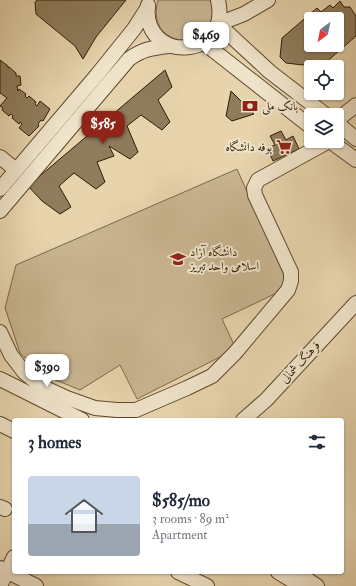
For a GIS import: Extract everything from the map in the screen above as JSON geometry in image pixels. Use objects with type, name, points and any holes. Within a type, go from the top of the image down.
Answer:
[{"type":"street","points":[[149,3],[148,18],[152,30],[159,39],[169,46],[181,49],[193,48],[204,43],[213,35],[218,24],[220,12],[218,0],[227,0]]},
{"type":"street","points":[[218,24],[244,14],[268,0]]},
{"type":"street","points":[[0,189],[134,29],[149,3]]},
{"type":"street","points":[[218,24],[270,72],[317,108]]},
{"type":"street","points":[[204,43],[304,122]]},
{"type":"street","points":[[0,211],[128,59],[138,52],[146,49],[169,46]]},
{"type":"street","points":[[344,114],[356,105]]},
{"type":"street","points":[[344,129],[356,138]]},
{"type":"street","points":[[0,332],[11,355],[24,372],[41,386],[67,398],[95,408],[136,410],[212,376],[235,353],[288,290],[291,281],[291,272],[255,195],[254,188],[258,180],[316,148]]},
{"type":"street","points":[[339,148],[356,160]]},
{"type":"street","points":[[0,156],[16,170]]},
{"type":"street","name":"فرهنگ شمالی","points":[[245,418],[266,400],[356,303]]},
{"type":"street","points":[[0,379],[78,418]]},
{"type":"street","points":[[0,424],[12,430]]},
{"type":"street","points":[[0,586],[3,570],[12,559]]},
{"type":"street","points":[[3,570],[36,586]]},
{"type":"street","points":[[182,574],[201,585]]},
{"type":"street","points":[[281,574],[301,586]]},
{"type":"street","points":[[299,574],[317,586]]},
{"type":"shaded area","points":[[158,0],[211,0],[212,18],[207,30],[197,38],[184,40],[172,38],[162,30],[157,17]]},
{"type":"shaded area","points":[[237,169],[285,277],[281,291],[222,319],[236,349],[137,399],[120,365],[80,390],[46,376],[20,353],[5,308],[16,265]]},
{"type":"building","points":[[37,0],[126,0],[96,37],[83,59],[75,46],[36,14],[35,2]]},
{"type":"building","points":[[340,1],[344,7],[350,7],[356,16],[356,36],[344,46],[344,12],[321,12],[330,5],[333,8]]},
{"type":"building","points":[[317,8],[321,12],[312,12]]},
{"type":"building","points":[[304,19],[304,52],[338,52],[329,60],[304,60],[303,65],[286,63],[280,57],[282,38]]},
{"type":"building","points":[[0,60],[16,73],[16,76],[20,76],[21,85],[17,86],[18,91],[19,89],[26,94],[25,96],[27,98],[29,96],[36,102],[35,104],[37,106],[40,101],[50,109],[43,121],[41,120],[38,124],[39,126],[29,136],[19,128],[22,124],[20,122],[19,124],[12,118],[13,116],[11,114],[9,116],[0,106],[7,98],[0,93]]},
{"type":"building","points":[[165,70],[172,87],[158,100],[170,122],[162,130],[141,115],[127,126],[138,152],[130,159],[109,146],[114,156],[97,162],[105,182],[96,189],[74,173],[59,186],[71,207],[60,214],[42,201],[28,186]]},
{"type":"building","points":[[231,91],[254,114],[232,121],[226,116]]},
{"type":"building","name":"بوفه دانشگاه","points":[[281,131],[286,140],[293,136],[299,149],[273,161],[267,148],[275,145],[270,136]]},
{"type":"place","name":"بانک ملی","points":[[250,106]]},
{"type":"place","name":"بوفه دانشگاه","points":[[284,147]]},
{"type":"place","name":"دانشگاه آزاد اسلامی واحد تبریز","points":[[178,259]]}]
